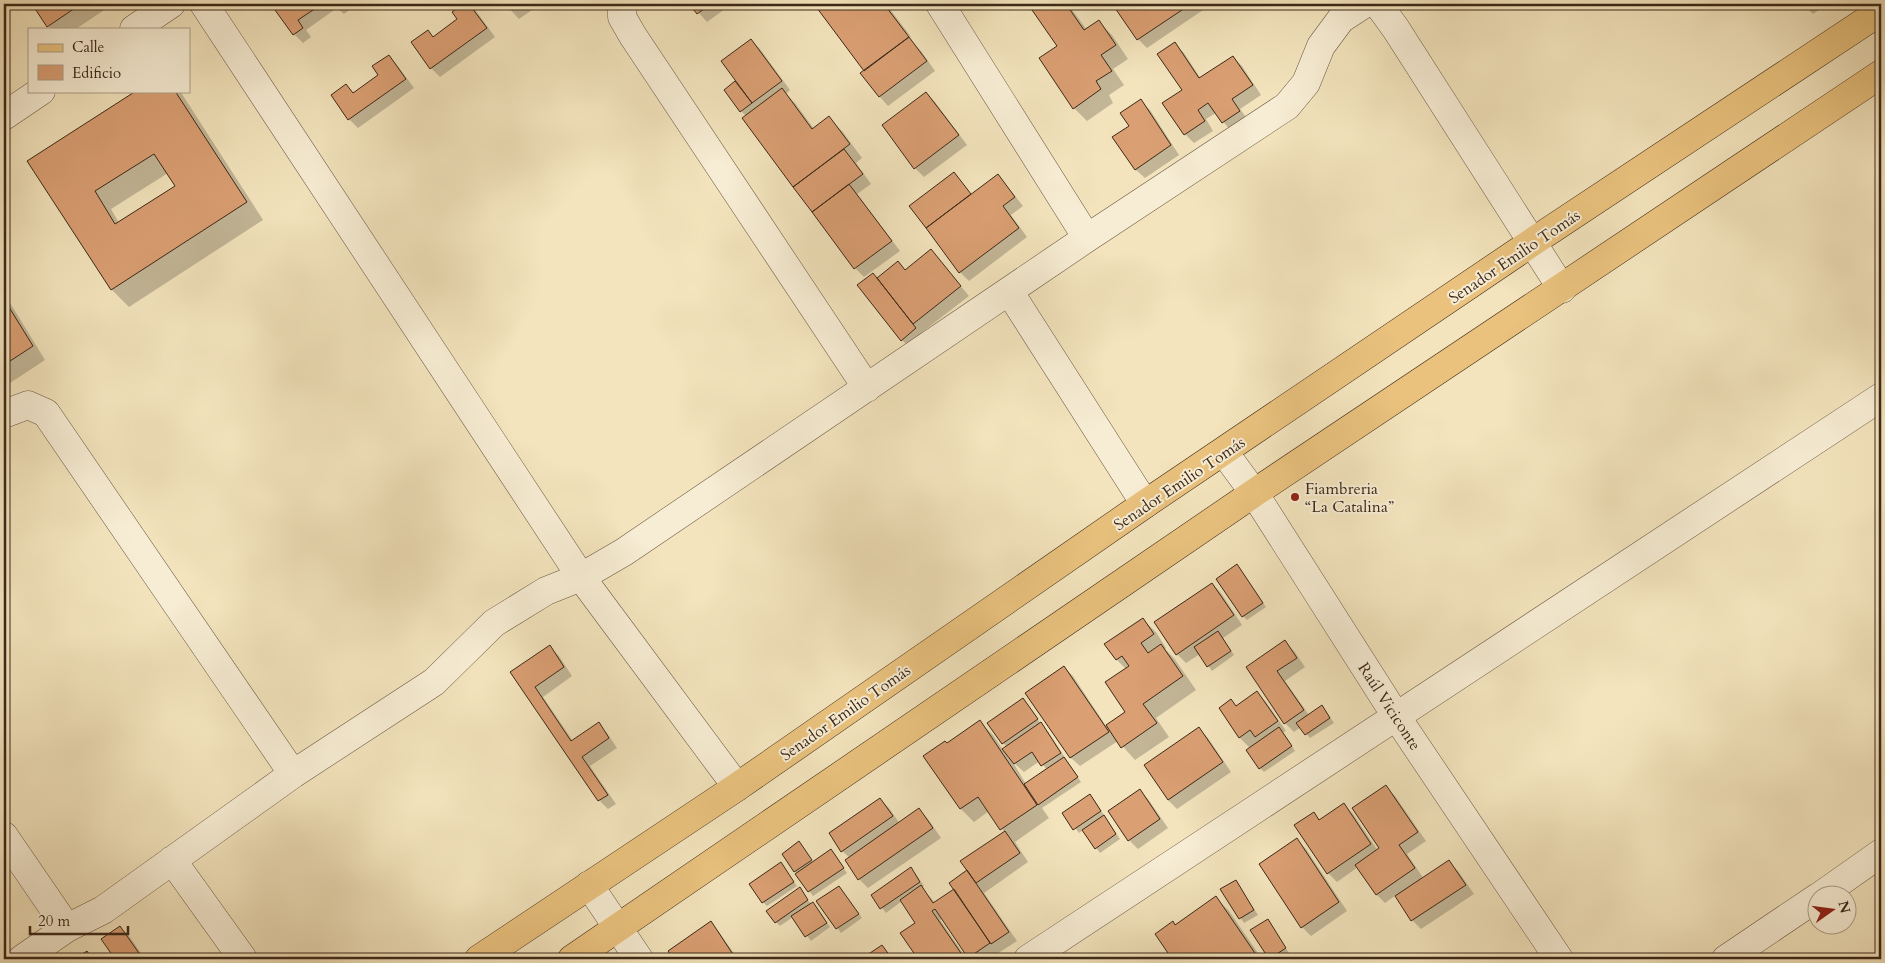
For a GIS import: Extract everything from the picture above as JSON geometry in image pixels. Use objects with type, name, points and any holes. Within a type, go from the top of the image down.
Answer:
[{"type":"main road","name":"Senador Emilio Tomás","points":[[480,959],[737,787],[1146,504],[1881,11]]},
{"type":"main road","points":[[572,959],[1254,493],[1562,289],[1881,74]]},
{"type":"street","points":[[135,28],[171,4]]},
{"type":"street","points":[[204,4],[581,577],[737,787]]},
{"type":"street","points":[[622,4],[622,17],[633,36],[867,388]]},
{"type":"street","points":[[940,4],[1087,238]]},
{"type":"street","points":[[22,959],[67,928],[103,910],[293,774],[434,682],[494,623],[546,591],[581,577],[624,552],[1087,238],[1287,106],[1306,83],[1321,46],[1341,19],[1364,4]]},
{"type":"street","points":[[1378,4],[1396,29],[1531,244],[1562,289]]},
{"type":"street","points":[[4,116],[40,92]]},
{"type":"street","points":[[1009,291],[1146,504]]},
{"type":"street","points":[[1028,959],[1881,397]]},
{"type":"street","points":[[4,414],[28,405],[46,413],[293,774]]},
{"type":"street","name":"Raúl Viciconte","points":[[1224,452],[1254,493],[1396,716],[1558,959]]},
{"type":"street","points":[[4,836],[67,928]]},
{"type":"street","points":[[1833,886],[1881,853]]},
{"type":"street","points":[[172,860],[243,959]]},
{"type":"street","points":[[589,885],[639,959]]},
{"type":"street","points":[[1726,959],[1808,903]]},
{"type":"building","points":[[32,4],[81,4],[47,27]]},
{"type":"building","points":[[283,4],[322,4],[298,20],[303,28],[293,35],[275,10]]},
{"type":"building","points":[[463,4],[469,4],[487,28],[430,69],[411,42],[428,30],[433,37],[457,19],[452,12]]},
{"type":"building","points":[[689,4],[711,4],[697,14]]},
{"type":"building","points":[[814,4],[884,4],[909,37],[864,71]]},
{"type":"building","points":[[1041,4],[1066,4],[1084,30],[1099,20],[1116,45],[1101,55],[1112,71],[1096,81],[1101,89],[1073,109],[1039,58],[1057,46],[1032,10]]},
{"type":"building","points":[[1121,4],[1191,4],[1137,40],[1115,8]]},
{"type":"building","points":[[909,37],[927,61],[879,97],[860,73]]},
{"type":"building","points":[[751,39],[782,81],[752,103],[721,61]]},
{"type":"building","points":[[1175,42],[1199,78],[1233,56],[1253,85],[1232,99],[1240,111],[1222,123],[1208,103],[1198,110],[1205,121],[1184,135],[1162,103],[1182,90],[1157,54]]},
{"type":"building","points":[[389,55],[406,79],[348,120],[331,95],[346,84],[353,93],[378,75],[372,66]]},
{"type":"building","points":[[735,81],[752,103],[740,112],[724,90]]},
{"type":"building","points":[[782,88],[812,129],[829,116],[850,144],[793,187],[742,118]]},
{"type":"building","points":[[134,92],[176,92],[247,202],[111,290],[27,161]],"holes":[[[154,154],[175,186],[115,224],[95,191]]]},
{"type":"building","points":[[926,92],[959,135],[914,169],[882,125]]},
{"type":"building","points":[[1141,99],[1171,145],[1135,170],[1112,137],[1129,126],[1120,113]]},
{"type":"building","points":[[844,149],[863,174],[812,212],[793,187]]},
{"type":"building","points":[[954,172],[971,194],[926,228],[909,206]]},
{"type":"building","points":[[998,174],[1015,197],[1003,206],[1019,228],[959,273],[926,228]]},
{"type":"building","points":[[849,184],[892,241],[854,269],[812,212]]},
{"type":"building","points":[[931,249],[961,286],[913,324],[877,278],[898,261],[905,270]]},
{"type":"building","points":[[873,273],[916,328],[901,341],[857,285]]},
{"type":"building","points":[[4,299],[33,346],[4,365]]},
{"type":"building","points":[[1237,564],[1263,603],[1242,617],[1216,579]]},
{"type":"building","points":[[1212,583],[1234,615],[1176,655],[1154,622]]},
{"type":"building","points":[[1143,618],[1154,634],[1141,643],[1148,653],[1161,644],[1183,676],[1143,704],[1157,723],[1121,748],[1106,725],[1125,712],[1105,682],[1129,666],[1122,656],[1116,660],[1104,644]]},
{"type":"building","points":[[1218,631],[1231,651],[1207,667],[1194,647]]},
{"type":"building","points":[[1285,640],[1297,658],[1277,671],[1304,710],[1284,724],[1246,667]]},
{"type":"building","points":[[550,645],[564,667],[535,687],[571,741],[599,722],[609,738],[582,757],[608,795],[598,801],[510,672]]},
{"type":"building","points":[[1064,666],[1109,732],[1070,758],[1025,693]]},
{"type":"building","points":[[1257,691],[1278,721],[1255,737],[1250,730],[1239,738],[1219,708],[1231,699],[1236,706]]},
{"type":"building","points":[[1023,698],[1038,719],[1002,744],[987,723]]},
{"type":"building","points":[[1322,705],[1330,718],[1305,735],[1296,723]]},
{"type":"building","points":[[980,720],[1037,805],[1000,830],[978,797],[960,809],[923,756],[945,741],[947,743]]},
{"type":"building","points":[[1041,722],[1061,753],[1041,766],[1032,752],[1014,764],[1002,749]]},
{"type":"building","points":[[1199,727],[1223,762],[1168,800],[1144,765]]},
{"type":"building","points":[[1279,727],[1292,746],[1259,769],[1246,750]]},
{"type":"building","points":[[1064,757],[1078,777],[1038,805],[1024,784]]},
{"type":"building","points":[[1386,785],[1418,832],[1399,845],[1415,868],[1376,895],[1355,865],[1379,848],[1352,808]]},
{"type":"building","points":[[1140,789],[1160,819],[1128,841],[1108,811]]},
{"type":"building","points":[[1090,794],[1101,811],[1073,830],[1062,813]]},
{"type":"building","points":[[880,798],[893,816],[841,852],[829,833]]},
{"type":"building","points":[[1344,803],[1371,844],[1327,874],[1294,825],[1314,812],[1319,820]]},
{"type":"building","points":[[919,808],[933,828],[858,880],[845,860]]},
{"type":"building","points":[[1104,815],[1116,834],[1095,849],[1082,830]]},
{"type":"building","points":[[1005,831],[1020,853],[976,883],[960,861]]},
{"type":"building","points":[[1297,838],[1339,902],[1301,928],[1259,864]]},
{"type":"building","points":[[799,841],[812,860],[794,872],[782,854]]},
{"type":"building","points":[[831,849],[844,868],[808,892],[795,874]]},
{"type":"building","points":[[1449,860],[1466,885],[1411,921],[1395,896]]},
{"type":"building","points":[[781,862],[794,882],[762,903],[749,884]]},
{"type":"building","points":[[911,867],[920,882],[880,909],[871,895]]},
{"type":"building","points":[[967,870],[1009,932],[991,944],[949,883]]},
{"type":"building","points":[[1236,880],[1254,910],[1239,919],[1220,889]]},
{"type":"building","points":[[921,885],[933,903],[954,889],[990,943],[968,958],[935,909],[932,911],[965,959],[918,959],[900,933],[915,923],[900,900]]},
{"type":"building","points":[[839,886],[859,914],[836,929],[816,901]]},
{"type":"building","points":[[800,887],[808,900],[775,923],[766,911]]},
{"type":"building","points":[[1216,896],[1259,959],[1172,959],[1155,934],[1173,921],[1175,925]]},
{"type":"building","points":[[813,902],[827,923],[805,937],[791,916]]},
{"type":"building","points":[[1268,919],[1286,948],[1269,959],[1250,930]]},
{"type":"building","points":[[711,921],[736,959],[674,959],[668,951]]},
{"type":"building","points":[[120,926],[143,959],[115,959],[101,939]]},
{"type":"building","points":[[882,945],[890,956],[884,959],[861,959]]},
{"type":"building","points":[[87,951],[92,959],[75,959]]},
{"type":"place","name":"Fiambreria “La Catalina”","points":[[1295,497]]}]
